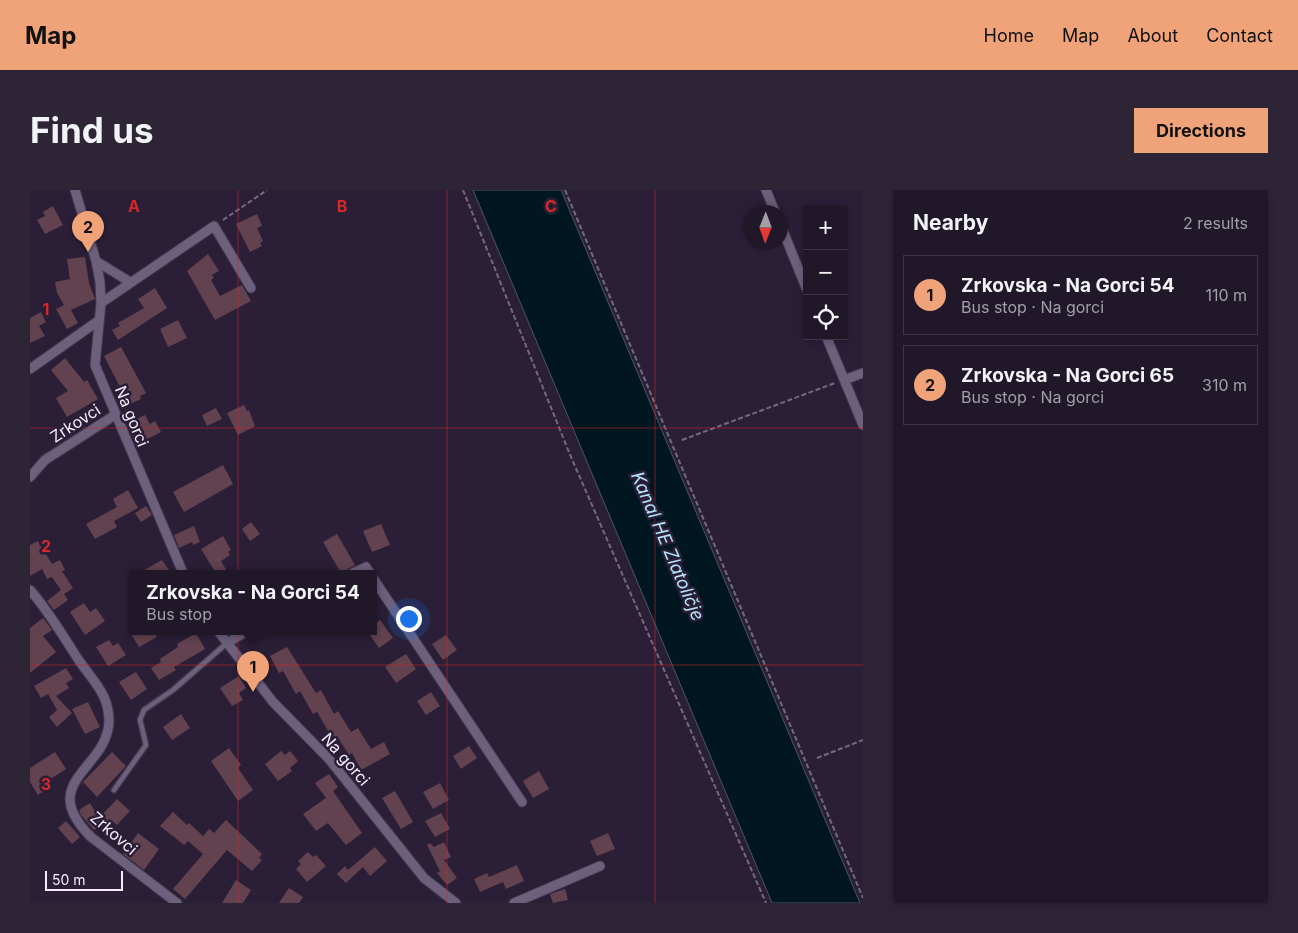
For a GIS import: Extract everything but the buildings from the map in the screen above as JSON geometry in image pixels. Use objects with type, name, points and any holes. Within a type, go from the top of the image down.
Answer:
[{"type":"street","name":"Na gorci","points":[[75,190],[96,261],[101,303],[95,365],[182,570]]},
{"type":"street","points":[[766,190],[772,205]]},
{"type":"street","points":[[101,303],[214,226],[251,288]]},
{"type":"street","points":[[788,245],[803,281]]},
{"type":"street","points":[[96,261],[130,282]]},
{"type":"street","points":[[30,369],[98,321]]},
{"type":"street","points":[[828,340],[863,425]]},
{"type":"street","points":[[844,380],[863,373]]},
{"type":"street","name":"Zrkovci","points":[[30,477],[45,460],[115,416]]},
{"type":"street","points":[[377,584],[522,802]]},
{"type":"street","name":"Zrkovci","points":[[30,590],[104,698],[109,720],[106,738],[72,788],[70,802],[72,812],[90,837],[177,903]]},
{"type":"street","name":"Na gorci","points":[[221,635],[272,702],[329,759],[424,878],[456,903]]},
{"type":"street","points":[[227,644],[241,635]]},
{"type":"street","points":[[514,903],[600,866]]},
{"type":"lane","points":[[114,790],[146,746],[140,720],[144,710],[174,690],[227,644]]},
{"type":"path","points":[[214,226],[268,190]]},
{"type":"path","points":[[463,190],[575,466],[766,903]]},
{"type":"path","points":[[565,190],[863,898]]},
{"type":"path","points":[[682,440],[844,380]]},
{"type":"path","points":[[817,758],[863,740]]},
{"type":"water","name":"Kanal HE Zlatoličje","points":[[473,190],[561,190],[860,903],[772,903]]},
{"type":"place","name":"Zrkovska - Na Gorci 65","points":[[88,252]]},
{"type":"place","name":"Zrkovska - Na Gorci 54","points":[[253,692]]}]
